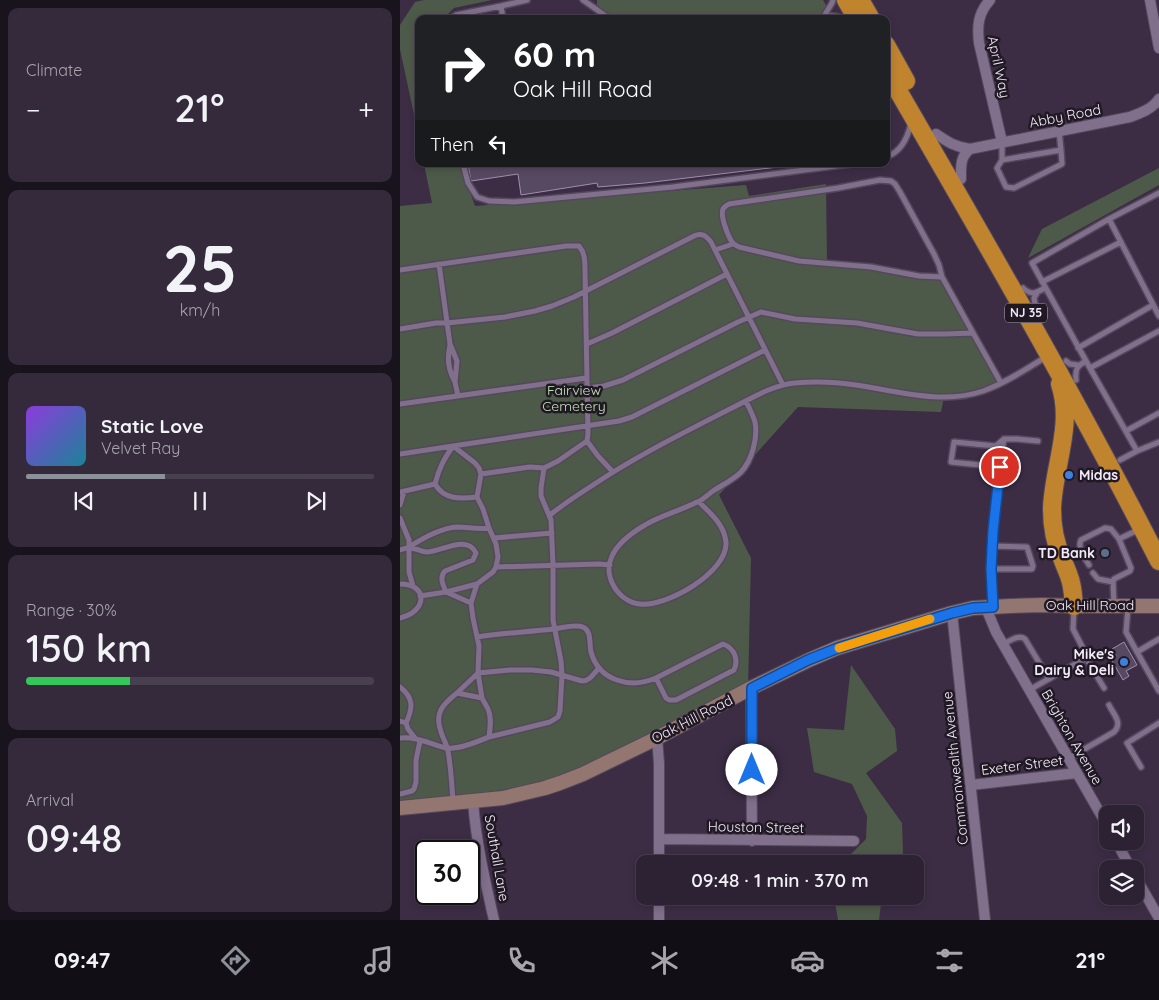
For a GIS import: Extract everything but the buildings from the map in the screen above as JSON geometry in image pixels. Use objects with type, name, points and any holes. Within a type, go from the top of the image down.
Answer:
[{"type":"highway","points":[[846,0],[855,15]]},
{"type":"highway","points":[[860,0],[869,15]]},
{"type":"highway","name":"NJ 35","points":[[890,52],[961,179],[1032,296],[1159,536]]},
{"type":"highway","name":"NJ 35","points":[[890,77],[1067,365],[1090,428],[1159,561]]},
{"type":"highway","points":[[1067,365],[1062,393],[1066,417],[1053,494],[1052,511],[1054,530],[1061,557],[1073,590],[1074,606]]},
{"type":"street","name":"April Way","points":[[990,0],[983,9],[977,24],[979,43],[1002,142]]},
{"type":"street","points":[[1150,0],[1159,48]]},
{"type":"street","name":"Abby Road","points":[[936,134],[961,148],[970,148],[1137,115],[1144,112],[1159,99]]},
{"type":"street","points":[[961,179],[963,157],[970,148]]},
{"type":"street","name":"Oak Hill Road","points":[[400,808],[512,796],[560,784],[657,738],[808,660],[838,648],[952,613],[973,608],[1042,605],[1159,606]]},
{"type":"street","name":"Brighton Avenue","points":[[990,607],[994,627],[1003,644],[1099,811]]},
{"type":"street","name":"Commonwealth Avenue","points":[[952,613],[985,920]]},
{"type":"street","points":[[752,688],[752,841]]},
{"type":"street","points":[[657,738],[659,764],[659,855]]},
{"type":"street","name":"Exeter Street","points":[[970,785],[1077,773]]},
{"type":"street","name":"Southall Lane","points":[[473,801],[483,871],[494,920]]},
{"type":"street","name":"Houston Street","points":[[659,839],[854,841]]},
{"type":"street","points":[[1144,893],[1158,919]]},
{"type":"street","points":[[659,905],[659,920]]},
{"type":"lane","points":[[456,15],[527,0]]},
{"type":"lane","points":[[583,0],[604,15]]},
{"type":"lane","points":[[824,15],[833,0]]},
{"type":"lane","points":[[501,6],[502,15]]},
{"type":"lane","points":[[890,156],[899,149],[909,134],[913,115]]},
{"type":"lane","points":[[1002,142],[1002,160],[997,168],[1006,187],[1014,188],[1062,164],[1060,131]]},
{"type":"lane","points":[[1002,160],[1061,150]]},
{"type":"lane","points":[[464,167],[468,183],[477,197],[489,201],[514,202],[673,188],[830,167]]},
{"type":"lane","points":[[942,277],[919,276],[871,267],[799,261],[739,247],[733,244],[722,215],[722,210],[729,204],[885,180],[891,181],[900,192],[934,254],[942,277],[1001,383]]},
{"type":"lane","points":[[1137,451],[1032,263],[1159,192]]},
{"type":"lane","points":[[1109,219],[1159,316]]},
{"type":"lane","points":[[400,329],[436,323],[505,317],[535,311],[560,303],[698,234],[702,234],[707,237],[715,250],[783,385]]},
{"type":"lane","points":[[1042,282],[1120,242]]},
{"type":"lane","points":[[715,250],[733,244]]},
{"type":"lane","points":[[400,270],[566,246],[579,246],[584,257],[586,291],[587,441],[613,472]]},
{"type":"lane","points":[[439,264],[450,344],[457,361],[455,382]]},
{"type":"lane","points":[[587,344],[727,274]]},
{"type":"lane","points":[[1032,296],[1046,288]]},
{"type":"lane","points":[[1078,348],[1152,305]]},
{"type":"lane","points":[[587,388],[604,386],[623,380],[760,312],[796,318],[857,323],[918,334],[973,333]]},
{"type":"lane","points":[[1090,368],[1159,331]]},
{"type":"lane","points":[[450,344],[448,364],[458,396]]},
{"type":"lane","points":[[400,454],[619,421],[632,417],[764,350]]},
{"type":"lane","points":[[550,515],[642,454],[746,401],[783,385],[798,382],[832,382],[915,395],[955,396],[982,391],[1001,383],[1086,361]]},
{"type":"lane","points":[[400,404],[586,378]]},
{"type":"lane","points":[[699,502],[720,523],[726,540],[725,552],[713,570],[686,590],[666,600],[638,604],[622,597],[613,584],[610,575],[612,556],[620,545],[636,531],[656,519],[699,502],[742,472],[747,464],[755,439],[756,429],[755,420],[746,401]]},
{"type":"lane","points":[[1126,431],[1159,413]]},
{"type":"lane","points":[[990,607],[992,546],[1004,439]]},
{"type":"lane","points":[[1000,467],[951,462],[954,442],[996,446],[1004,439],[1038,442]]},
{"type":"lane","points":[[482,474],[530,467],[544,468],[558,462],[587,441]]},
{"type":"lane","points":[[1120,460],[1159,442]]},
{"type":"lane","points":[[420,596],[477,584],[493,572],[496,567],[498,557],[496,544],[477,497],[482,474],[475,463],[453,446]]},
{"type":"lane","points":[[435,484],[442,461],[453,446]]},
{"type":"lane","points":[[400,738],[417,739],[448,748],[467,745],[489,737],[550,722],[558,717],[562,675],[553,620],[551,520],[541,496],[544,468]]},
{"type":"lane","points":[[400,505],[402,492],[435,484]]},
{"type":"lane","points":[[435,484],[452,498],[465,499],[477,497]]},
{"type":"lane","points":[[400,518],[409,540],[409,572],[420,596],[420,606],[416,611],[400,618]]},
{"type":"lane","points":[[400,550],[409,547],[422,538],[447,528],[489,528]]},
{"type":"lane","points":[[1089,565],[1080,547],[1081,540],[1105,528],[1111,529],[1119,539],[1132,570],[1114,579],[1113,582]]},
{"type":"lane","points":[[1119,539],[1142,528]]},
{"type":"lane","points":[[494,538],[552,533]]},
{"type":"lane","points":[[409,547],[430,552],[451,546],[466,545],[474,550],[476,553],[474,560],[448,569],[442,574],[446,592]]},
{"type":"lane","points":[[991,569],[1032,569],[1033,566],[1028,547],[992,546]]},
{"type":"lane","points":[[496,567],[610,565]]},
{"type":"lane","points":[[1093,573],[1098,579],[1113,582]]},
{"type":"lane","points":[[1113,582],[1121,605],[1126,632],[1159,691]]},
{"type":"lane","points":[[400,584],[414,586]]},
{"type":"lane","points":[[477,584],[472,603],[473,618],[479,646],[478,673],[482,698],[490,715],[489,737]]},
{"type":"lane","points":[[446,592],[472,603]]},
{"type":"lane","points":[[1074,606],[1073,629],[1086,658],[1104,688]]},
{"type":"lane","points":[[477,637],[576,626],[584,628],[589,632],[590,650],[599,668],[610,677],[622,682],[632,683],[656,678],[723,644],[731,648],[737,661],[736,667],[731,672],[676,700],[666,698],[656,678]]},
{"type":"lane","points":[[1003,644],[1023,637],[1049,679]]},
{"type":"lane","points":[[1137,652],[1159,639]]},
{"type":"lane","points":[[1029,690],[1086,658]]},
{"type":"lane","points":[[453,802],[448,748],[438,722],[443,706],[457,692],[478,673],[524,669],[551,672],[585,681],[599,668]]},
{"type":"lane","points":[[400,687],[407,692],[411,700],[410,715],[403,722],[417,739],[416,786],[412,791],[400,794]]},
{"type":"lane","points":[[457,692],[482,698]]},
{"type":"lane","points":[[1068,758],[1118,728],[1118,721],[1109,705]]},
{"type":"lane","points":[[1141,767],[1127,743],[1159,723]]},
{"type":"green space","points":[[424,0],[492,0],[454,8],[447,15],[415,15],[415,119],[400,49],[400,25],[415,2]]},
{"type":"green space","points":[[597,0],[823,0],[832,15],[607,15],[597,8]]},
{"type":"green space","name":"Fairview Cemetery","points":[[425,167],[461,167],[475,206],[746,185],[749,196],[826,184],[827,263],[945,276],[1004,383],[944,397],[941,412],[798,407],[719,495],[751,558],[748,689],[564,782],[400,804],[400,206],[432,203]]},
{"type":"green space","points":[[1159,168],[1159,185],[1028,258],[1042,229]]},
{"type":"green space","points":[[851,665],[895,729],[897,751],[866,773],[902,823],[902,855],[850,855],[866,839],[867,816],[852,784],[814,772],[807,728],[844,730]]},
{"type":"green space","points":[[836,905],[881,905],[879,920],[838,920]]},
{"type":"slow traffic","points":[[839,648],[930,619]]},
{"type":"place","name":"Midas","points":[[1069,475]]},
{"type":"place","name":"TD Bank","points":[[1105,553]]},
{"type":"place","name":"Mike's Dairy & Deli","points":[[1124,662]]},
{"type":"route","points":[[752,770],[752,688],[808,660],[838,648],[963,610],[993,607],[990,577],[1000,467]]}]
